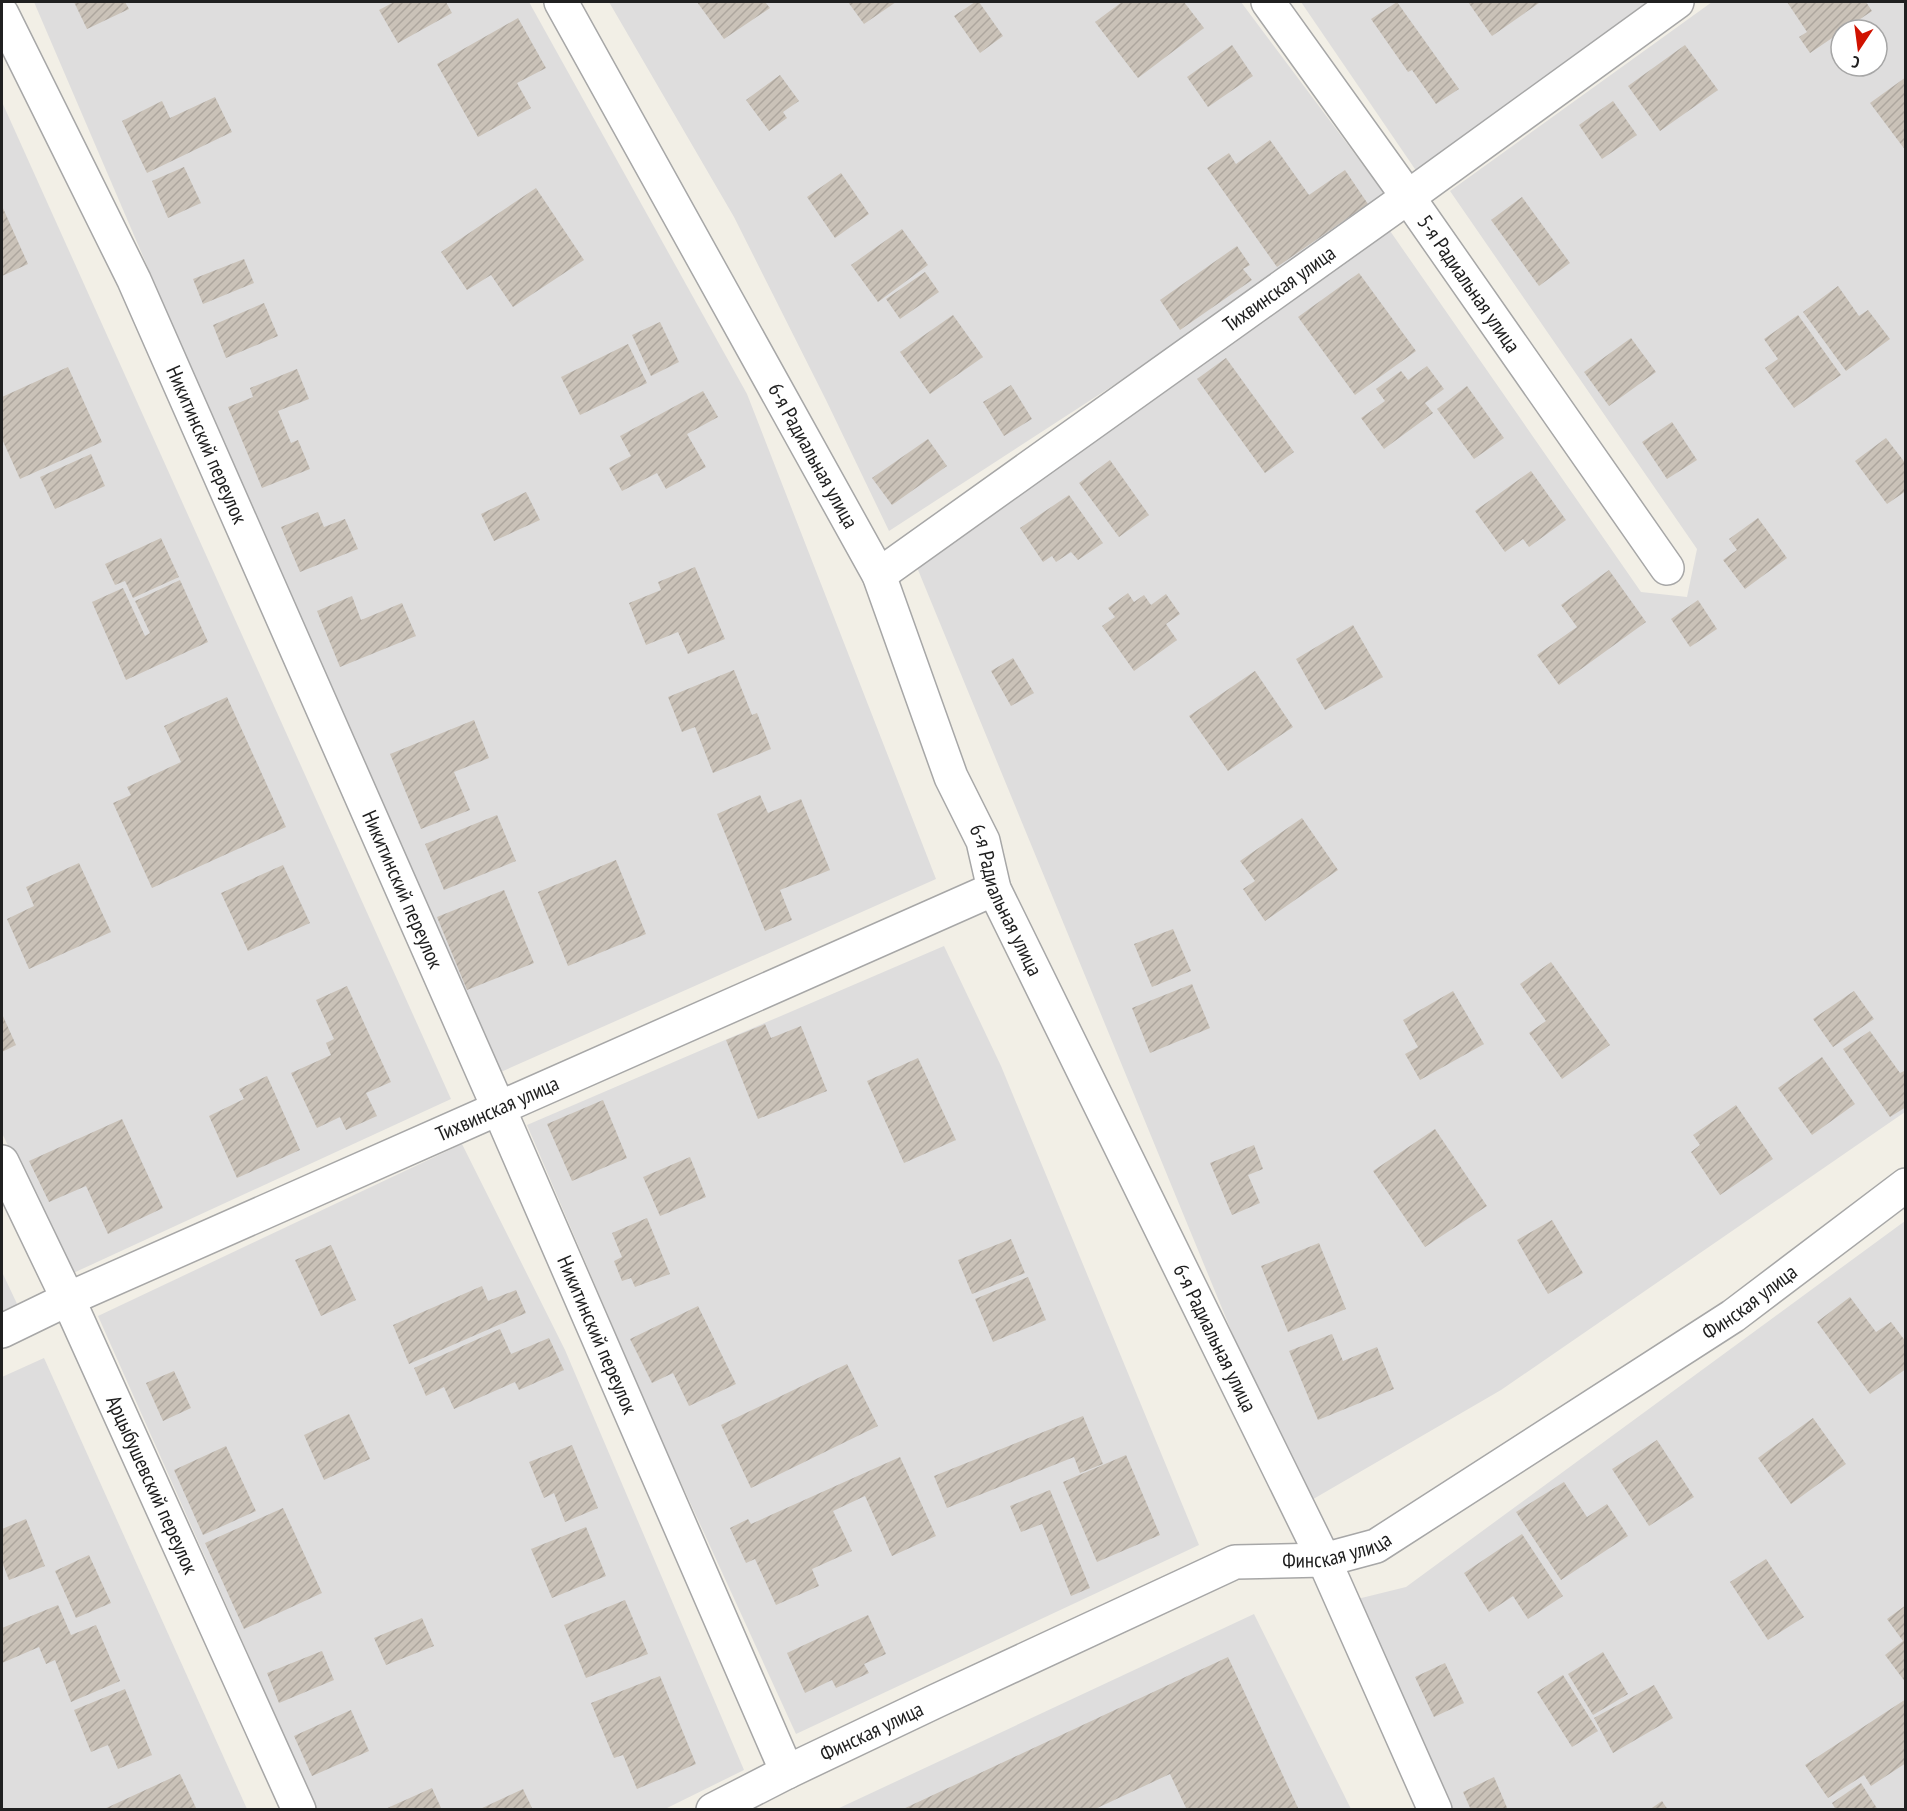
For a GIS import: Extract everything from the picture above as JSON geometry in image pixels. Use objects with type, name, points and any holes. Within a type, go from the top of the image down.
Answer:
[{"type":"street","name":"6-я Радиальная улица","points":[[561,2],[879,575],[951,777],[983,841],[994,889],[1324,1560],[1435,1809]]},
{"type":"street","name":"5-я Радиальная улица","points":[[1268,2],[1408,197],[1667,568]]},
{"type":"street","name":"Тихвинская улица","points":[[879,575],[1677,2]]},
{"type":"street","name":"Никитинский переулок","points":[[2,14],[134,280],[500,1109],[787,1772]]},
{"type":"street","name":"Тихвинская улица","points":[[2,1331],[68,1299],[994,889]]},
{"type":"street","name":"Арцыбушевский переулок","points":[[2,1162],[68,1299],[300,1809]]},
{"type":"street","name":"Финская улица","points":[[713,1809],[1235,1562],[1324,1560],[1376,1546],[1733,1316],[1905,1185]]},
{"type":"shaded area","points":[[34,2],[529,2],[747,394],[936,879],[494,1075]]},
{"type":"shaded area","points":[[609,2],[1241,2],[1387,197],[1140,368],[889,531],[734,217]]},
{"type":"shaded area","points":[[1301,2],[1658,2],[1417,172]]},
{"type":"shaded area","points":[[1712,2],[1905,2],[1905,1112],[1501,1390],[1303,1505],[916,565],[1388,228],[1641,592],[1687,597],[1697,549],[1450,191]]},
{"type":"shaded area","points":[[2,102],[451,1099],[69,1275],[2,1133]]},
{"type":"shaded area","points":[[944,946],[1001,1066],[1199,1545],[796,1734],[656,1428],[527,1125]]},
{"type":"shaded area","points":[[462,1144],[565,1350],[744,1770],[665,1809],[317,1809],[98,1316]]},
{"type":"shaded area","points":[[1905,1221],[1905,1809],[1425,1809],[1329,1606],[1406,1587]]},
{"type":"shaded area","points":[[2,1272],[19,1308],[2,1316]]},
{"type":"shaded area","points":[[44,1358],[247,1809],[2,1809],[2,1377]]},
{"type":"shaded area","points":[[1254,1614],[1351,1809],[835,1810]]},
{"type":"building","points":[[74,2],[125,2],[129,9],[87,29]]},
{"type":"building","points":[[394,2],[446,2],[452,13],[398,43],[379,10]]},
{"type":"building","points":[[697,2],[765,2],[770,8],[724,39]]},
{"type":"building","points":[[848,2],[896,2],[864,24]]},
{"type":"building","points":[[975,2],[979,2],[1003,36],[980,53],[954,16]]},
{"type":"building","points":[[1122,2],[1184,2],[1204,28],[1138,78],[1095,22]]},
{"type":"building","points":[[1397,2],[1459,89],[1436,104],[1412,70],[1408,72],[1371,19]]},
{"type":"building","points":[[1468,2],[1538,2],[1539,3],[1492,36]]},
{"type":"building","points":[[1787,2],[1866,2],[1872,11],[1862,18],[1829,18],[1829,40],[1810,53],[1799,37],[1807,32]]},
{"type":"building","points":[[518,18],[546,68],[517,83],[531,108],[478,137],[437,64]]},
{"type":"building","points":[[1232,45],[1253,76],[1208,107],[1187,77]]},
{"type":"building","points":[[1685,45],[1718,90],[1660,131],[1628,86]]},
{"type":"building","points":[[780,75],[799,101],[783,112],[787,118],[769,131],[746,100]]},
{"type":"building","points":[[1906,77],[1906,151],[1870,103]]},
{"type":"building","points":[[215,97],[232,132],[147,173],[122,121],[162,101],[170,118]]},
{"type":"building","points":[[1613,101],[1637,135],[1602,159],[1579,125]]},
{"type":"building","points":[[1270,140],[1309,195],[1345,170],[1368,204],[1277,267],[1207,168],[1229,153],[1236,164]]},
{"type":"building","points":[[184,167],[201,203],[168,218],[152,181]]},
{"type":"building","points":[[841,173],[869,214],[835,238],[807,197]]},
{"type":"building","points":[[536,188],[584,260],[513,307],[491,275],[467,290],[441,252]]},
{"type":"building","points":[[1522,197],[1570,263],[1539,286],[1491,220]]},
{"type":"building","points":[[2,206],[28,264],[2,276]]},
{"type":"building","points":[[902,229],[928,265],[878,302],[851,265]]},
{"type":"building","points":[[1237,246],[1250,265],[1243,269],[1252,280],[1180,330],[1160,300]]},
{"type":"building","points":[[244,259],[254,283],[203,304],[193,279]]},
{"type":"building","points":[[925,272],[939,292],[900,319],[886,299]]},
{"type":"building","points":[[1359,273],[1416,351],[1355,395],[1298,317]]},
{"type":"building","points":[[1838,286],[1859,316],[1868,310],[1890,339],[1846,371],[1803,312]]},
{"type":"building","points":[[264,303],[278,336],[226,358],[213,325]]},
{"type":"building","points":[[953,315],[983,357],[930,394],[900,352]]},
{"type":"building","points":[[1798,315],[1841,375],[1794,408],[1765,368],[1778,359],[1764,339]]},
{"type":"building","points":[[660,322],[679,362],[651,376],[632,335]]},
{"type":"building","points":[[1631,338],[1656,372],[1609,406],[1584,372]]},
{"type":"building","points":[[628,344],[647,383],[580,415],[561,377]]},
{"type":"building","points":[[1226,358],[1294,452],[1265,473],[1197,379]]},
{"type":"building","points":[[1427,366],[1444,389],[1425,403],[1433,413],[1384,449],[1361,418],[1385,401],[1376,389],[1401,371],[1408,380]]},
{"type":"building","points":[[68,367],[102,442],[20,479],[2,439],[2,397]]},
{"type":"building","points":[[297,369],[309,399],[278,411],[291,443],[298,440],[310,469],[262,488],[228,407],[253,397],[250,388]]},
{"type":"building","points":[[1011,385],[1032,419],[1004,436],[983,402]]},
{"type":"building","points":[[1467,386],[1504,438],[1474,459],[1437,409]]},
{"type":"building","points":[[703,391],[718,417],[687,434],[706,467],[666,489],[657,473],[622,491],[609,468],[631,456],[620,436]]},
{"type":"building","points":[[1672,422],[1697,460],[1667,479],[1642,442]]},
{"type":"building","points":[[1886,438],[1906,464],[1906,491],[1887,504],[1855,461]]},
{"type":"building","points":[[928,439],[947,466],[892,505],[872,478]]},
{"type":"building","points":[[91,454],[105,486],[55,509],[40,477]]},
{"type":"building","points":[[1110,460],[1149,515],[1119,537],[1079,483]]},
{"type":"building","points":[[1531,471],[1566,520],[1529,547],[1523,539],[1505,552],[1475,511]]},
{"type":"building","points":[[526,492],[540,520],[494,541],[481,514]]},
{"type":"building","points":[[1069,495],[1103,543],[1078,560],[1071,552],[1056,562],[1052,556],[1043,562],[1020,528]]},
{"type":"building","points":[[318,512],[324,527],[345,519],[358,549],[300,572],[281,527]]},
{"type":"building","points":[[1758,518],[1787,558],[1745,589],[1723,560],[1737,550],[1729,539]]},
{"type":"building","points":[[161,538],[179,577],[133,598],[125,581],[115,585],[105,564]]},
{"type":"building","points":[[695,567],[725,639],[688,654],[678,632],[646,645],[629,603],[661,590],[658,582]]},
{"type":"building","points":[[1609,570],[1646,622],[1559,685],[1537,655],[1577,627],[1561,605]]},
{"type":"building","points":[[180,580],[208,642],[126,680],[92,602],[123,588],[145,636],[150,633],[135,601]]},
{"type":"building","points":[[1128,593],[1134,602],[1144,595],[1151,605],[1166,594],[1180,614],[1166,624],[1177,640],[1134,671],[1102,626],[1115,617],[1108,608]]},
{"type":"building","points":[[352,596],[361,620],[402,603],[416,636],[340,667],[317,611]]},
{"type":"building","points":[[1698,600],[1717,629],[1690,647],[1671,619]]},
{"type":"building","points":[[1353,625],[1383,677],[1325,710],[1296,659]]},
{"type":"building","points":[[1013,658],[1034,693],[1011,706],[991,671]]},
{"type":"building","points":[[734,670],[752,715],[757,713],[771,749],[713,773],[695,727],[682,732],[668,697]]},
{"type":"building","points":[[1255,671],[1293,727],[1228,771],[1189,716]]},
{"type":"building","points":[[227,697],[286,827],[152,888],[113,803],[131,795],[127,787],[181,762],[164,726]]},
{"type":"building","points":[[474,720],[489,758],[454,772],[470,810],[421,829],[390,754]]},
{"type":"building","points":[[760,795],[768,813],[801,799],[830,870],[780,890],[792,920],[765,931],[717,814]]},
{"type":"building","points":[[497,815],[516,861],[444,890],[425,844]]},
{"type":"building","points":[[1302,818],[1338,870],[1265,921],[1243,889],[1255,881],[1240,861]]},
{"type":"building","points":[[616,860],[646,934],[568,966],[538,892]]},
{"type":"building","points":[[79,863],[111,932],[29,969],[7,919],[34,906],[26,887]]},
{"type":"building","points":[[283,865],[310,923],[248,951],[221,893]]},
{"type":"building","points":[[504,890],[534,963],[467,990],[437,917]]},
{"type":"building","points":[[1173,929],[1191,971],[1152,987],[1134,944]]},
{"type":"building","points":[[1551,962],[1610,1045],[1562,1079],[1529,1033],[1546,1021],[1520,984]]},
{"type":"building","points":[[1192,984],[1210,1028],[1150,1053],[1132,1008]]},
{"type":"building","points":[[347,986],[391,1082],[366,1093],[377,1116],[346,1130],[340,1117],[317,1128],[291,1073],[331,1055],[326,1043],[334,1039],[316,1000]]},
{"type":"building","points":[[1453,991],[1484,1044],[1420,1080],[1405,1054],[1418,1047],[1403,1020]]},
{"type":"building","points":[[1854,991],[1874,1019],[1833,1047],[1813,1019]]},
{"type":"building","points":[[2,1014],[16,1045],[2,1052]]},
{"type":"building","points":[[765,1024],[771,1038],[801,1026],[827,1091],[758,1119],[726,1040]]},
{"type":"building","points":[[1870,1031],[1900,1073],[1906,1070],[1906,1107],[1890,1117],[1843,1049]]},
{"type":"building","points":[[1822,1057],[1855,1104],[1812,1135],[1778,1088]]},
{"type":"building","points":[[918,1058],[956,1140],[904,1163],[867,1081]]},
{"type":"building","points":[[267,1076],[300,1150],[237,1178],[209,1116],[244,1099],[239,1089]]},
{"type":"building","points":[[603,1100],[627,1158],[572,1181],[547,1124]]},
{"type":"building","points":[[1736,1105],[1773,1159],[1720,1195],[1691,1152],[1700,1145],[1693,1135]]},
{"type":"building","points":[[122,1119],[163,1208],[108,1234],[86,1186],[49,1202],[29,1161]]},
{"type":"building","points":[[1435,1129],[1487,1206],[1425,1247],[1373,1171]]},
{"type":"building","points":[[1254,1145],[1263,1169],[1248,1175],[1260,1203],[1232,1215],[1210,1163]]},
{"type":"building","points":[[690,1157],[706,1197],[660,1216],[643,1177]]},
{"type":"building","points":[[647,1218],[670,1274],[635,1287],[631,1278],[622,1281],[614,1261],[622,1257],[612,1233]]},
{"type":"building","points":[[1552,1220],[1583,1273],[1548,1294],[1517,1240]]},
{"type":"building","points":[[1011,1239],[1025,1273],[972,1294],[958,1260]]},
{"type":"building","points":[[1319,1243],[1346,1309],[1288,1332],[1261,1266]]},
{"type":"building","points":[[331,1245],[356,1300],[321,1316],[295,1260]]},
{"type":"building","points":[[1028,1277],[1046,1320],[993,1342],[975,1299]]},
{"type":"building","points":[[482,1286],[488,1301],[516,1290],[526,1313],[409,1364],[393,1325]]},
{"type":"building","points":[[1850,1297],[1876,1332],[1891,1322],[1906,1342],[1906,1369],[1870,1394],[1817,1322]]},
{"type":"building","points":[[698,1306],[736,1384],[689,1406],[673,1373],[652,1383],[630,1339]]},
{"type":"building","points":[[500,1329],[511,1354],[549,1338],[564,1370],[519,1390],[515,1382],[454,1409],[444,1387],[426,1396],[414,1368]]},
{"type":"building","points":[[1332,1334],[1343,1361],[1377,1347],[1394,1389],[1318,1420],[1289,1351]]},
{"type":"building","points":[[847,1364],[878,1426],[751,1488],[721,1425]]},
{"type":"building","points":[[174,1371],[191,1408],[163,1421],[146,1383]]},
{"type":"building","points":[[349,1414],[370,1459],[324,1480],[304,1435]]},
{"type":"building","points":[[1083,1416],[1103,1464],[1080,1473],[1074,1457],[947,1508],[934,1476]]},
{"type":"building","points":[[1813,1418],[1846,1464],[1791,1504],[1758,1458]]},
{"type":"building","points":[[1657,1440],[1694,1497],[1649,1526],[1612,1469]]},
{"type":"building","points":[[572,1445],[598,1508],[565,1522],[554,1493],[544,1498],[529,1462]]},
{"type":"building","points":[[226,1446],[256,1511],[203,1535],[174,1470]]},
{"type":"building","points":[[1126,1455],[1160,1535],[1097,1562],[1063,1482]]},
{"type":"building","points":[[900,1457],[936,1536],[892,1556],[865,1496],[833,1511],[852,1551],[812,1569],[819,1586],[776,1605],[755,1559],[746,1563],[730,1528],[748,1519],[751,1524]]},
{"type":"building","points":[[1564,1482],[1587,1517],[1607,1504],[1628,1536],[1561,1580],[1516,1512]]},
{"type":"building","points":[[1050,1490],[1090,1588],[1071,1596],[1042,1524],[1021,1532],[1010,1506]]},
{"type":"building","points":[[283,1508],[322,1593],[244,1629],[205,1543]]},
{"type":"building","points":[[26,1519],[45,1566],[9,1580],[2,1562],[2,1529]]},
{"type":"building","points":[[586,1527],[606,1576],[552,1598],[531,1549]]},
{"type":"building","points":[[1522,1534],[1563,1596],[1528,1619],[1513,1596],[1489,1612],[1464,1573]]},
{"type":"building","points":[[89,1555],[111,1603],[76,1618],[55,1571]]},
{"type":"building","points":[[1766,1559],[1804,1617],[1768,1640],[1730,1582]]},
{"type":"building","points":[[625,1600],[648,1654],[586,1678],[564,1625]]},
{"type":"building","points":[[58,1605],[71,1635],[96,1625],[120,1681],[71,1702],[55,1660],[46,1664],[39,1647],[2,1663],[2,1628]]},
{"type":"building","points":[[1906,1605],[1906,1683],[1885,1655],[1903,1641],[1887,1619]]},
{"type":"building","points":[[868,1615],[886,1654],[864,1664],[869,1673],[836,1688],[832,1680],[805,1693],[787,1653]]},
{"type":"building","points":[[422,1618],[434,1646],[386,1665],[374,1638]]},
{"type":"building","points":[[322,1651],[334,1680],[279,1703],[267,1673]]},
{"type":"building","points":[[1603,1652],[1628,1694],[1593,1715],[1568,1674]]},
{"type":"building","points":[[1228,1657],[1299,1810],[1187,1810],[1170,1774],[1093,1810],[901,1810]]},
{"type":"building","points":[[1445,1663],[1464,1703],[1434,1717],[1415,1677]]},
{"type":"building","points":[[1563,1675],[1598,1731],[1572,1747],[1537,1692]]},
{"type":"building","points":[[660,1676],[696,1764],[637,1789],[623,1755],[614,1758],[591,1703]]},
{"type":"building","points":[[1654,1685],[1673,1718],[1613,1753],[1594,1718]]},
{"type":"building","points":[[125,1689],[152,1755],[118,1769],[108,1745],[91,1752],[74,1710]]},
{"type":"building","points":[[1906,1699],[1906,1763],[1871,1786],[1864,1775],[1828,1798],[1805,1765]]},
{"type":"building","points":[[351,1710],[369,1751],[312,1776],[294,1736]]},
{"type":"building","points":[[180,1774],[197,1810],[102,1810]]},
{"type":"building","points":[[1494,1777],[1508,1810],[1471,1810],[1463,1792]]},
{"type":"building","points":[[1861,1783],[1878,1810],[1836,1810],[1832,1803]]},
{"type":"building","points":[[432,1788],[442,1810],[383,1810]]},
{"type":"building","points":[[523,1789],[533,1810],[478,1810]]},
{"type":"building","points":[[1662,1801],[1668,1810],[1649,1810]]}]
